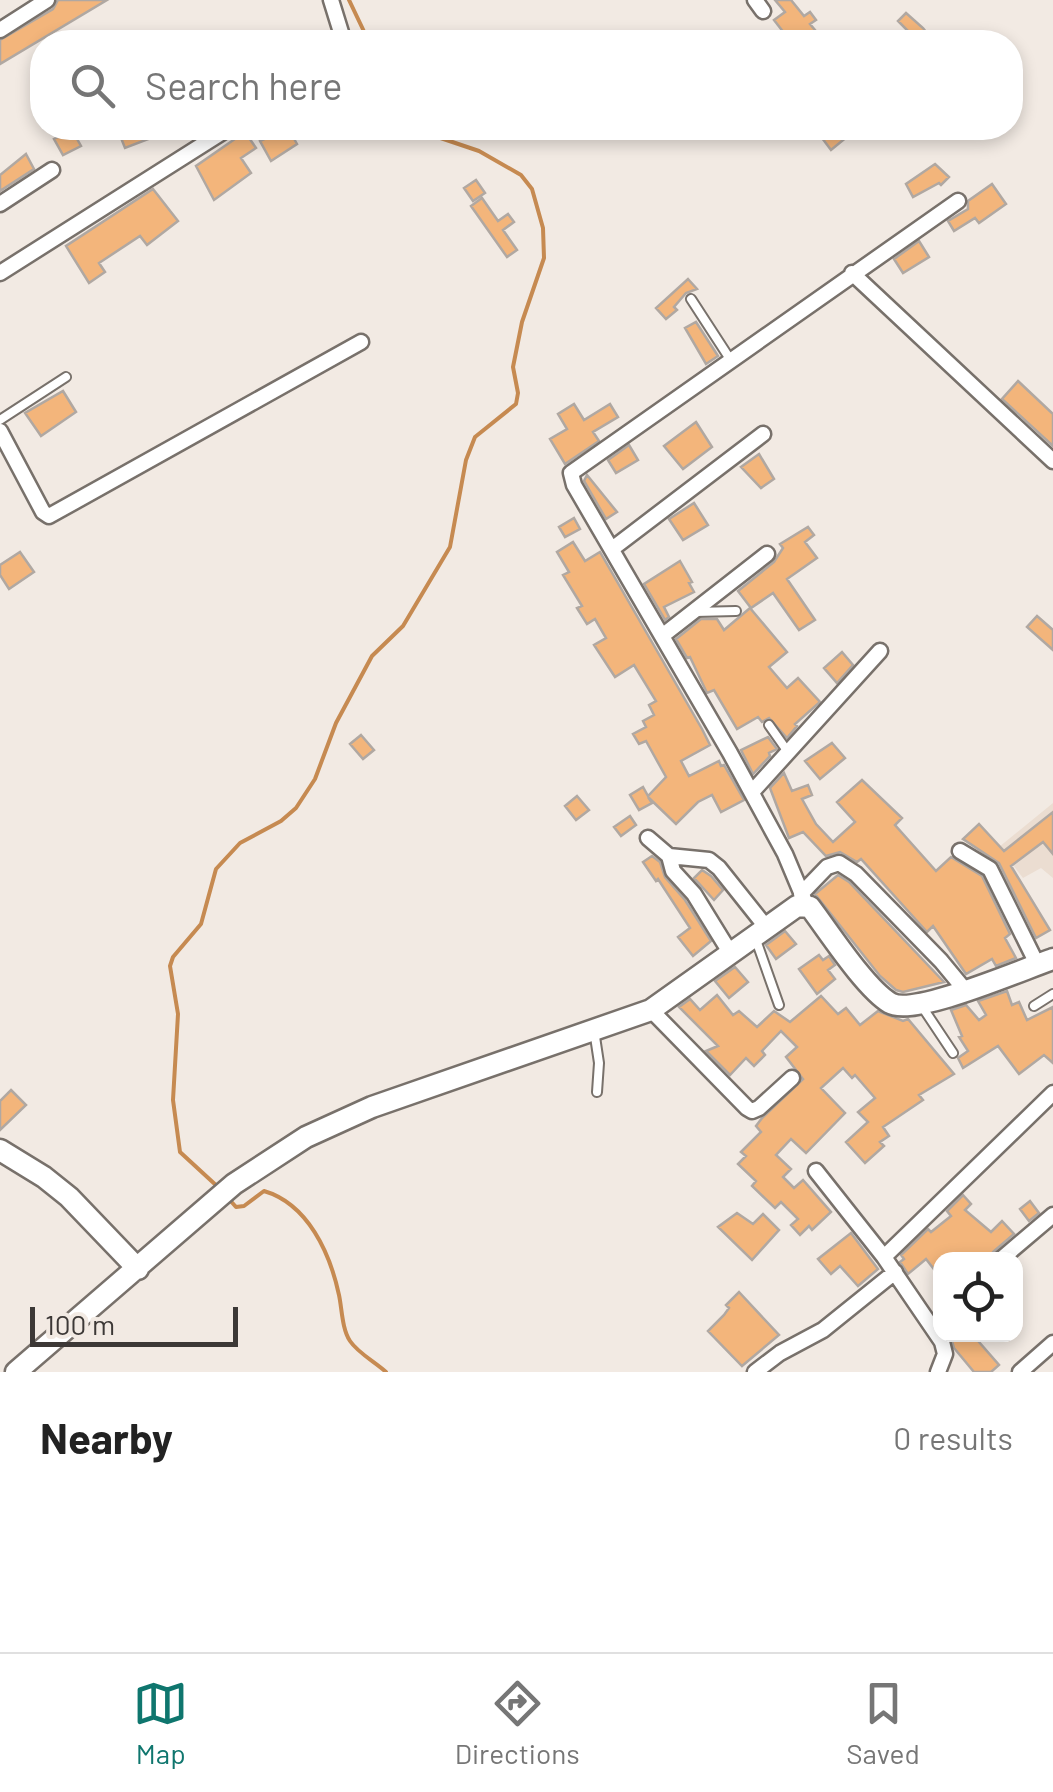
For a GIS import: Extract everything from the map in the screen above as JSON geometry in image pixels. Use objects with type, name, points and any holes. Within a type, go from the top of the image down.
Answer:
[{"type":"street","points":[[0,30],[47,0]]},
{"type":"street","points":[[331,0],[340,30]]},
{"type":"street","points":[[0,273],[210,140]]},
{"type":"street","points":[[0,204],[52,170]]},
{"type":"street","points":[[958,201],[571,473],[574,485],[752,792],[804,899],[888,1002],[906,1007],[921,1005],[1045,962],[990,869],[960,850]]},
{"type":"street","points":[[852,273],[1053,462]]},
{"type":"street","points":[[0,430],[43,512],[49,516],[362,342]]},
{"type":"street","points":[[612,549],[763,434]]},
{"type":"street","points":[[662,636],[767,554]]},
{"type":"street","points":[[752,792],[880,651]]},
{"type":"street","points":[[648,838],[668,856],[673,871],[694,894],[730,954]]},
{"type":"street","points":[[668,856],[709,860],[720,868],[760,931]]},
{"type":"street","points":[[16,1372],[234,1184],[306,1137],[372,1106],[651,1010],[797,906],[827,867],[839,863],[856,874],[942,961],[964,990]]},
{"type":"street","points":[[651,1010],[747,1108],[759,1108],[792,1078]]},
{"type":"street","points":[[884,1257],[1053,1093]]},
{"type":"street","points":[[0,1150],[69,1198],[138,1268]]},
{"type":"street","points":[[816,1171],[884,1257],[942,1342],[945,1354],[938,1372]]},
{"type":"street","points":[[1010,1252],[1053,1216]]},
{"type":"street","points":[[755,1372],[780,1353],[823,1330],[895,1272]]},
{"type":"street","points":[[1020,1372],[1053,1342]]},
{"type":"lane","points":[[691,299],[730,359]]},
{"type":"lane","points":[[0,420],[66,377]]},
{"type":"lane","points":[[695,612],[736,611]]},
{"type":"lane","points":[[769,725],[788,752]]},
{"type":"lane","points":[[760,931],[779,1005]]},
{"type":"lane","points":[[1034,1006],[1053,994]]},
{"type":"lane","points":[[921,1005],[953,1054]]},
{"type":"lane","points":[[594,1030],[599,1063],[597,1092]]},
{"type":"shaded area","points":[[1053,803],[1053,878],[1041,868],[1023,878],[999,847]]},
{"type":"building","points":[[58,0],[107,0],[57,30],[30,30],[30,46],[0,64],[0,40],[53,9]]},
{"type":"building","points":[[775,0],[791,0],[804,16],[810,12],[816,20],[810,24],[815,30],[782,30],[774,20],[785,12]]},
{"type":"building","points":[[906,13],[925,30],[907,30],[898,21]]},
{"type":"building","points":[[55,140],[78,140],[81,146],[63,155]]},
{"type":"building","points":[[122,140],[146,140],[125,148]]},
{"type":"building","points":[[233,140],[250,140],[256,148],[241,158],[251,173],[214,200],[196,166]]},
{"type":"building","points":[[295,140],[297,144],[271,161],[260,141]]},
{"type":"building","points":[[824,140],[843,140],[831,150]]},
{"type":"building","points":[[26,154],[34,169],[0,191],[0,175]]},
{"type":"building","points":[[935,164],[949,177],[941,185],[913,197],[906,184]]},
{"type":"building","points":[[476,180],[485,193],[473,201],[464,188]]},
{"type":"building","points":[[992,184],[1006,204],[979,223],[975,218],[954,231],[948,221],[968,209],[968,201]]},
{"type":"building","points":[[153,189],[178,221],[147,245],[140,236],[99,263],[105,272],[89,283],[66,246]]},
{"type":"building","points":[[482,198],[498,221],[508,214],[514,222],[503,230],[517,250],[507,257],[471,206]]},
{"type":"building","points":[[919,241],[929,257],[903,273],[894,259]]},
{"type":"building","points":[[688,279],[697,289],[686,293],[674,307],[677,310],[666,319],[656,308]]},
{"type":"building","points":[[696,322],[718,356],[706,364],[685,328]]},
{"type":"building","points":[[1018,381],[1053,414],[1053,446],[1002,399]]},
{"type":"building","points":[[63,391],[76,412],[41,436],[25,413]]},
{"type":"building","points":[[574,404],[584,420],[610,404],[618,417],[593,432],[599,441],[565,464],[550,439],[567,429],[558,414]]},
{"type":"building","points":[[696,422],[712,447],[683,469],[664,446]]},
{"type":"building","points":[[629,445],[638,460],[616,473],[608,460]]},
{"type":"building","points":[[759,454],[774,479],[761,488],[741,467]]},
{"type":"building","points":[[587,475],[617,512],[606,519],[584,481]]},
{"type":"building","points":[[694,503],[708,525],[683,540],[669,519]]},
{"type":"building","points":[[574,518],[580,529],[565,537],[559,527]]},
{"type":"building","points":[[808,527],[814,535],[805,542],[817,558],[787,579],[815,620],[799,630],[773,593],[751,608],[738,591],[774,562],[783,548],[780,544]]},
{"type":"building","points":[[573,542],[585,561],[600,552],[710,745],[681,761],[689,776],[719,761],[744,800],[721,812],[712,795],[698,802],[676,824],[648,797],[652,803],[639,810],[630,795],[643,787],[648,796],[666,777],[646,741],[639,744],[633,734],[646,727],[643,721],[654,715],[649,705],[656,701],[634,665],[615,677],[594,645],[606,638],[595,619],[587,624],[577,608],[582,606],[563,575],[569,572],[557,552]]},
{"type":"building","points":[[20,552],[34,572],[9,589],[0,575],[0,565]]},
{"type":"building","points":[[680,561],[694,592],[664,607],[669,617],[665,620],[644,584]]},
{"type":"building","points":[[750,608],[787,652],[769,667],[787,688],[798,678],[820,702],[795,724],[787,738],[769,718],[762,722],[758,717],[737,729],[714,690],[707,693],[690,657],[676,639],[701,619],[717,619],[724,630]]},
{"type":"building","points":[[1037,616],[1053,630],[1053,650],[1027,627]]},
{"type":"building","points":[[842,652],[853,665],[837,683],[824,668]]},
{"type":"building","points":[[361,735],[374,750],[363,759],[350,744]]},
{"type":"building","points":[[768,737],[777,749],[769,753],[753,774],[741,750]]},
{"type":"building","points":[[832,743],[845,758],[820,779],[805,761]]},
{"type":"building","points":[[784,773],[792,791],[808,785],[812,795],[802,799],[816,824],[833,842],[855,822],[837,802],[862,780],[902,818],[895,825],[936,871],[951,857],[982,876],[1010,934],[1005,938],[1016,958],[996,966],[992,959],[966,974],[933,926],[927,932],[861,859],[857,862],[840,852],[826,856],[803,832],[789,838],[770,788]]},
{"type":"building","points":[[577,796],[589,810],[576,820],[565,806]]},
{"type":"building","points":[[1053,812],[1053,854],[1043,842],[1011,866],[1050,930],[1036,938],[999,863],[963,839],[979,824],[1004,851]]},
{"type":"building","points":[[630,816],[636,825],[621,836],[614,827]]},
{"type":"building","points":[[652,856],[660,862],[665,877],[711,941],[693,956],[678,937],[690,928],[643,862]]},
{"type":"building","points":[[702,870],[723,890],[714,900],[694,878]]},
{"type":"building","points":[[838,875],[944,982],[903,992],[880,976],[815,894]]},
{"type":"building","points":[[785,931],[796,944],[776,959],[766,945]]},
{"type":"building","points":[[819,955],[823,960],[829,956],[835,965],[828,970],[835,979],[817,994],[799,969]]},
{"type":"building","points":[[735,967],[748,982],[729,998],[715,981]]},
{"type":"building","points":[[1007,991],[1012,1005],[1019,1002],[1027,1020],[1053,1007],[1053,1063],[1044,1055],[1019,1074],[998,1046],[963,1068],[958,1058],[968,1051],[951,1010],[966,1005],[979,1020],[986,1015],[978,1001]]},
{"type":"building","points":[[717,995],[733,1015],[739,1011],[757,1027],[774,1011],[790,1022],[821,996],[838,1014],[846,1008],[860,1025],[878,1011],[903,1021],[908,1019],[954,1074],[919,1095],[923,1100],[883,1127],[889,1136],[880,1142],[884,1146],[865,1163],[846,1142],[868,1122],[858,1112],[875,1098],[855,1075],[852,1078],[843,1068],[821,1088],[845,1113],[806,1153],[791,1139],[776,1155],[791,1169],[783,1177],[794,1188],[803,1180],[831,1212],[812,1230],[809,1226],[800,1235],[791,1225],[798,1219],[781,1202],[775,1208],[752,1186],[756,1181],[738,1164],[746,1156],[741,1152],[761,1132],[756,1126],[762,1118],[803,1079],[786,1057],[797,1047],[781,1031],[754,1066],[746,1058],[730,1075],[706,1051],[718,1046],[679,1007],[690,999],[700,1010]]},
{"type":"building","points":[[11,1090],[26,1105],[0,1130],[0,1101]]},
{"type":"building","points":[[963,1195],[971,1204],[965,1210],[991,1232],[1002,1221],[1014,1234],[993,1252],[933,1252],[933,1268],[926,1259],[908,1274],[900,1262],[904,1259],[901,1255],[928,1229],[931,1232],[951,1216],[947,1211]]},
{"type":"building","points":[[1030,1201],[1039,1213],[1029,1221],[1020,1209]]},
{"type":"building","points":[[737,1213],[753,1224],[763,1214],[779,1230],[752,1260],[718,1227]]},
{"type":"building","points":[[851,1233],[878,1269],[858,1286],[840,1266],[831,1274],[818,1259]]},
{"type":"building","points":[[739,1292],[779,1335],[742,1366],[708,1331]]},
{"type":"building","points":[[952,1342],[979,1342],[999,1365],[991,1372],[974,1372]]},
{"type":"waterway","points":[[349,0],[363,30]]},
{"type":"waterway","points":[[218,1187],[180,1152],[173,1100],[178,1014],[170,966],[173,957],[201,924],[216,869],[240,843],[281,821],[296,808],[315,779],[336,723],[372,656],[403,626],[450,547],[466,460],[475,437],[516,404],[513,367],[522,322],[544,258],[543,228],[532,189],[521,175],[479,151],[446,140]]},
{"type":"waterway","points":[[228,1198],[236,1207],[244,1206],[264,1191],[279,1197],[305,1219],[330,1263],[347,1336],[357,1350],[386,1372]]}]
